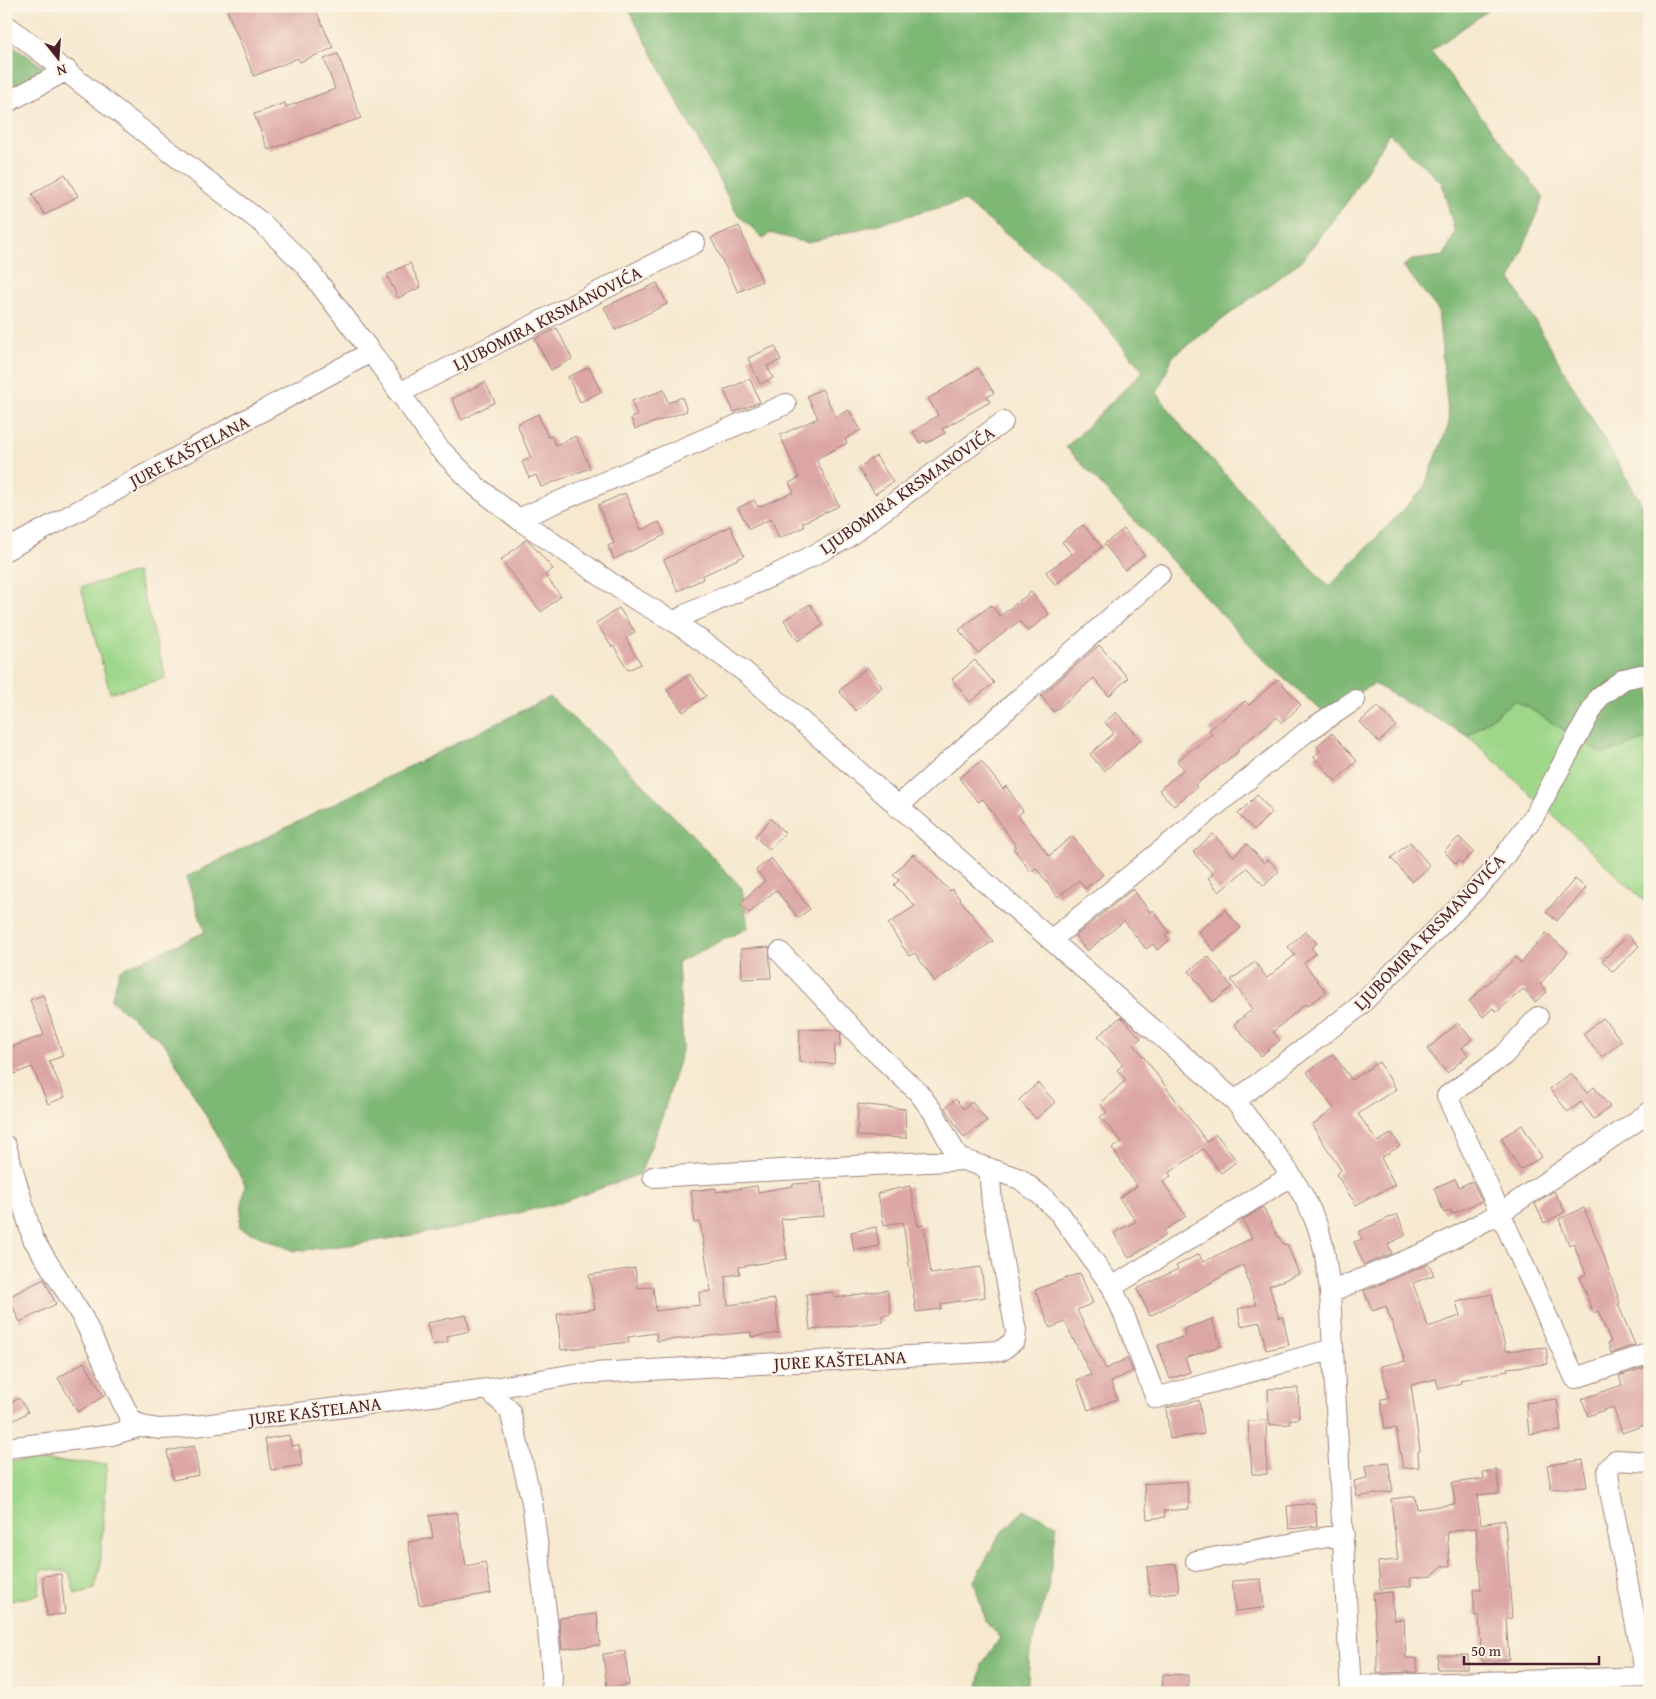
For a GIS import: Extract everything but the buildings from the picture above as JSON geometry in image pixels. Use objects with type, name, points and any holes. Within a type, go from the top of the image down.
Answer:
[{"type":"street","points":[[6,25],[68,70],[262,223],[305,266],[371,352],[438,447],[456,467],[518,519],[633,598],[675,622],[760,684],[897,807],[1235,1102],[1291,1176],[1316,1223],[1326,1258],[1330,1292],[1351,1689],[1648,1677],[1608,1475],[1612,1463],[1616,1460],[1650,1462]]},
{"type":"street","points":[[6,103],[68,70]]},
{"type":"street","name":"LJUBOMIRA KRSMANOVIĆA","points":[[399,393],[695,243]]},
{"type":"street","name":"JURE KAŠTELANA","points":[[6,550],[371,352]]},
{"type":"street","points":[[518,519],[786,404]]},
{"type":"street","name":"LJUBOMIRA KRSMANOVIĆA","points":[[675,622],[687,614],[783,572],[844,539],[1002,422]]},
{"type":"street","points":[[897,807],[1160,574]]},
{"type":"street","name":"LJUBOMIRA KRSMANOVIĆA","points":[[1235,1102],[1356,1009],[1491,874],[1534,816],[1599,697],[1624,679],[1641,675],[1650,676]]},
{"type":"street","points":[[1051,940],[1305,733],[1355,700]]},
{"type":"street","points":[[780,952],[870,1047],[918,1092],[934,1113],[959,1160]]},
{"type":"street","points":[[1538,1017],[1504,1055],[1447,1096],[1575,1378],[1650,1352]]},
{"type":"street","points":[[1330,1292],[1431,1250],[1500,1213],[1650,1112]]},
{"type":"street","points":[[6,1146],[33,1239],[83,1318],[126,1410],[132,1420],[142,1426]]},
{"type":"street","points":[[653,1177],[959,1160],[1020,1179],[1043,1197],[1060,1214],[1112,1288],[1129,1323],[1156,1398],[1333,1349]]},
{"type":"street","name":"JURE KAŠTELANA","points":[[6,1448],[112,1435],[142,1426],[159,1429],[179,1428],[488,1389],[575,1374],[1001,1351],[1015,1340],[1016,1331],[992,1204],[989,1168]]},
{"type":"street","points":[[1112,1288],[1291,1176]]},
{"type":"street","points":[[510,1411],[523,1382]]},
{"type":"street","points":[[488,1389],[510,1411],[532,1502],[547,1619],[552,1674],[551,1693]]},
{"type":"street","points":[[1196,1560],[1344,1534]]},
{"type":"green space","points":[[627,6],[1494,6],[1431,51],[1543,197],[1511,280],[1650,518],[1650,738],[1603,754],[1515,700],[1468,736],[1374,684],[1322,711],[1265,661],[1066,447],[1143,371],[1075,289],[964,201],[807,243],[770,233],[764,239],[737,214]],"holes":[[[1389,133],[1442,183],[1455,233],[1444,256],[1412,260],[1403,266],[1438,310],[1449,424],[1424,488],[1329,587],[1185,431],[1157,393],[1173,356],[1301,261],[1350,198]]]},
{"type":"green space","points":[[6,40],[53,74],[6,101]]},
{"type":"green space","points":[[137,572],[166,678],[110,693],[81,587]]},
{"type":"green space","points":[[550,697],[633,774],[742,888],[748,928],[678,962],[683,1047],[661,1121],[640,1174],[563,1202],[457,1228],[349,1245],[294,1251],[239,1228],[245,1184],[165,1044],[111,1000],[120,970],[205,932],[186,877]]},
{"type":"green space","points":[[1515,700],[1603,753],[1650,738],[1650,906],[1468,736]]},
{"type":"green space","points":[[32,1460],[107,1464],[100,1567],[95,1589],[75,1594],[69,1572],[41,1569],[39,1595],[6,1602],[6,1462]]},
{"type":"green space","points":[[1024,1510],[1057,1524],[1048,1589],[1030,1652],[1027,1693],[977,1693],[982,1664],[1000,1638],[985,1620],[974,1581],[1000,1534]]}]
